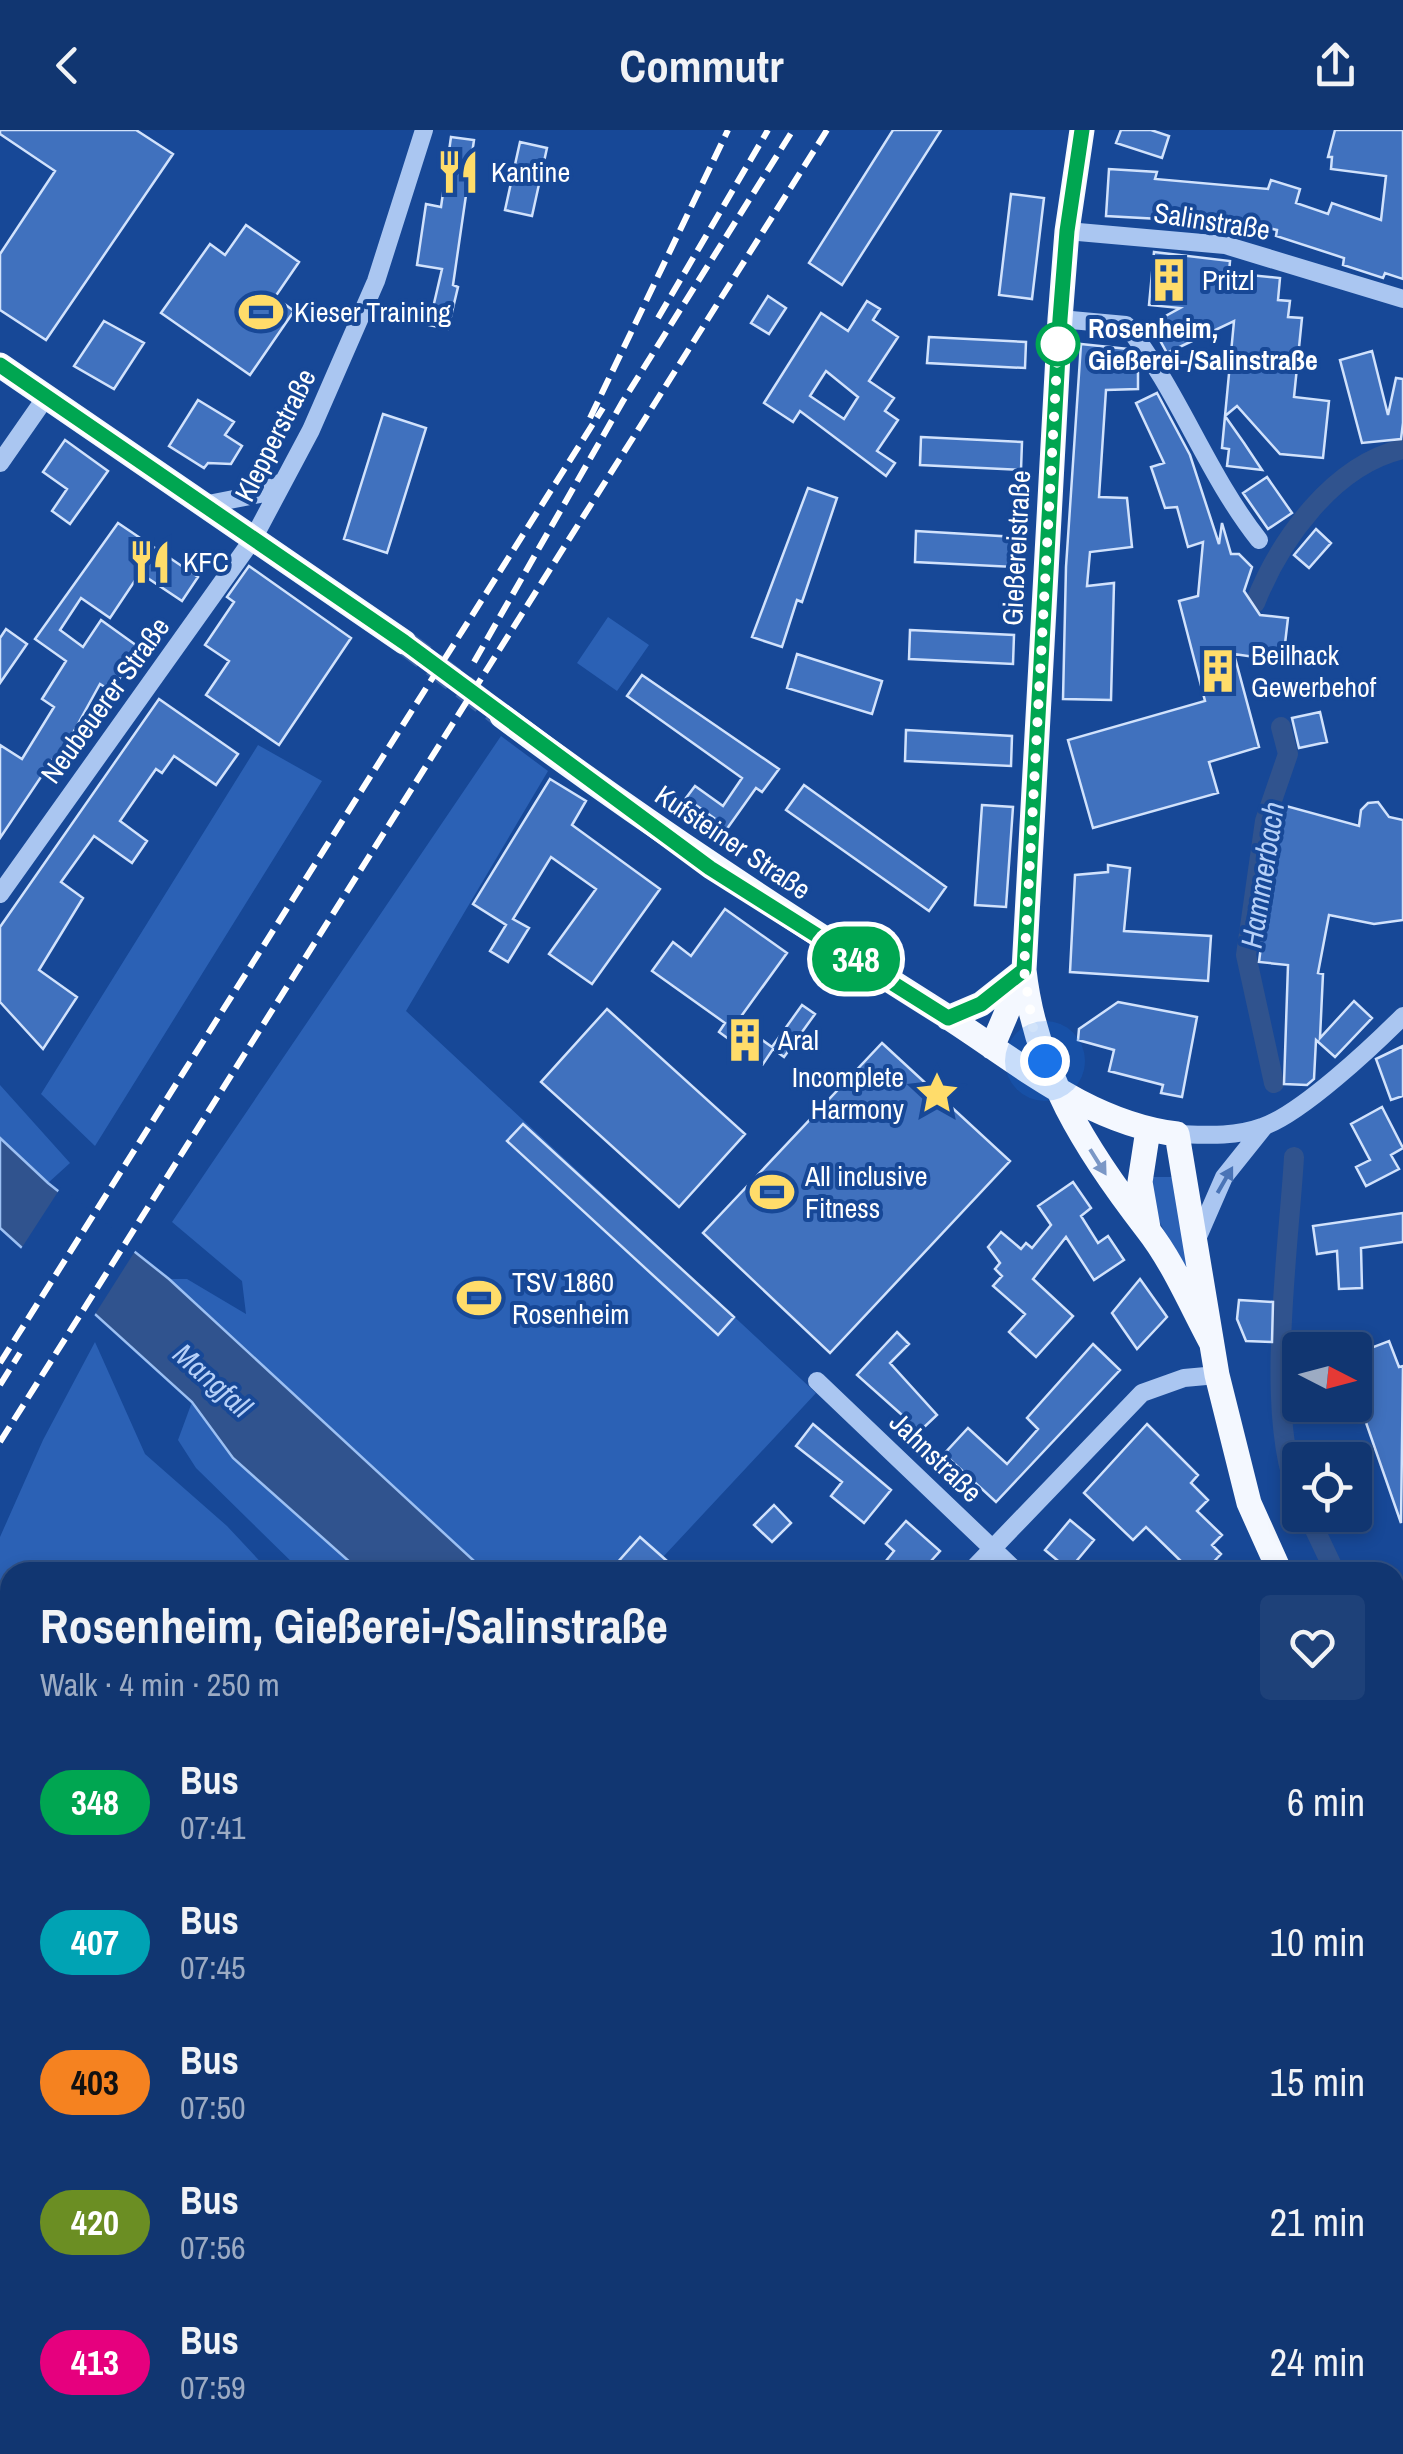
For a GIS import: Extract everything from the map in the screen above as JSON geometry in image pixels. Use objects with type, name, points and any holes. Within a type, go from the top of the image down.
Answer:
[{"type":"main road","name":"Gießereistraße","points":[[1082,130],[1067,231],[1060,319],[1024,970],[1034,1034],[1056,1088],[1103,1170],[1149,1230]]},
{"type":"main road","points":[[0,365],[404,642]]},
{"type":"main road","name":"Kufsteiner Straße","points":[[502,716],[710,868],[1056,1088],[1095,1111],[1148,1130],[1177,1134]]},
{"type":"main road","name":"Gießereistraße","points":[[992,1048],[1024,970]]},
{"type":"main road","points":[[948,1018],[981,1004],[1024,970]]},
{"type":"main road","points":[[1148,1130],[1140,1182],[1149,1230],[1211,1342]]},
{"type":"main road","points":[[1177,1134],[1217,1375],[1249,1504],[1275,1562]]},
{"type":"street","name":"Klepperstraße","points":[[253,539],[312,430],[376,281],[424,130]]},
{"type":"street","name":"Salinstraße","points":[[1067,231],[1225,244],[1403,299]]},
{"type":"street","points":[[1060,319],[1126,325],[1158,364],[1228,501],[1259,540]]},
{"type":"street","points":[[0,463],[46,397]]},
{"type":"street","points":[[203,505],[260,494],[282,482]]},
{"type":"street","name":"Neubeuerer Straße","points":[[0,894],[253,539]]},
{"type":"street","name":"Kufsteiner Straße","points":[[1177,1134],[1218,1135],[1264,1127],[1402,1021]]},
{"type":"street","points":[[1197,1239],[1224,1177],[1264,1127]]},
{"type":"street","points":[[980,1562],[1142,1393],[1184,1378],[1217,1375]]},
{"type":"street","name":"Jahnstraße","points":[[817,1380],[1006,1562]]},
{"type":"shaded area","points":[[608,617],[649,645],[617,691],[577,663]]},
{"type":"shaded area","name":"TSV 1860 Rosenheim","points":[[501,736],[548,771],[406,1011],[816,1393],[658,1562],[475,1562],[169,1279],[187,1279],[246,1314],[242,1281],[172,1222]]},
{"type":"shaded area","points":[[258,745],[322,781],[95,1146],[41,1094]]},
{"type":"shaded area","points":[[0,1085],[70,1163],[48,1183],[0,1138]]},
{"type":"shaded area","points":[[1151,1177],[1174,1177],[1192,1285],[1155,1213]]},
{"type":"shaded area","points":[[95,1342],[145,1454],[227,1526],[261,1562],[0,1562],[0,1537],[43,1440]]},
{"type":"shaded area","points":[[192,1402],[232,1458],[350,1562],[292,1562],[196,1468],[178,1440]]},
{"type":"water","name":"Mangfall","points":[[0,1138],[48,1183],[169,1279],[475,1562],[350,1562],[233,1458],[192,1402],[0,1228]]},
{"type":"pier","points":[[61,1187],[137,1248],[92,1319],[19,1252]]},
{"type":"building","points":[[0,130],[136,130],[173,154],[46,340],[0,310],[0,254],[55,171],[0,134]]},
{"type":"building","points":[[893,130],[941,130],[842,285],[809,263]]},
{"type":"building","points":[[1121,130],[1151,130],[1169,136],[1162,158],[1116,143]]},
{"type":"building","points":[[1335,130],[1403,130],[1403,279],[1385,273],[1383,278],[1343,265],[1344,258],[1276,236],[1277,230],[1251,224],[1106,216],[1109,169],[1157,172],[1155,179],[1268,189],[1271,180],[1300,189],[1296,203],[1328,214],[1332,203],[1381,220],[1386,176],[1331,169],[1332,157],[1328,157]]},
{"type":"building","name":"Kantine","points":[[451,137],[474,140],[453,285],[458,287],[448,329],[429,325],[442,269],[417,265],[426,204],[441,207]]},
{"type":"building","points":[[520,142],[547,148],[532,216],[505,210]]},
{"type":"building","points":[[1011,194],[1044,198],[1032,299],[999,295]]},
{"type":"building","points":[[246,225],[299,262],[275,297],[294,311],[250,375],[161,313],[210,244],[225,255]]},
{"type":"building","points":[[1154,252],[1230,261],[1229,273],[1280,278],[1278,300],[1290,301],[1288,317],[1302,318],[1294,397],[1329,401],[1323,458],[1280,454],[1237,406],[1225,416],[1234,321],[1167,353],[1151,324],[1180,308],[1149,305]]},
{"type":"building","points":[[768,296],[786,308],[769,334],[751,323]]},
{"type":"building","points":[[867,301],[880,309],[873,320],[898,337],[869,381],[894,398],[885,411],[898,420],[877,451],[895,463],[886,476],[800,411],[793,422],[764,403],[821,313],[848,331]],"holes":[[[826,371],[858,397],[844,419],[810,396]]]},
{"type":"building","points":[[104,321],[144,343],[114,389],[74,366]]},
{"type":"building","points":[[929,337],[1026,342],[1025,368],[927,363]]},
{"type":"building","points":[[1081,344],[1128,349],[1138,363],[1138,389],[1106,390],[1099,497],[1127,498],[1132,547],[1090,552],[1087,586],[1114,583],[1111,700],[1063,699],[1066,567]]},
{"type":"building","points":[[1372,351],[1388,415],[1396,378],[1403,379],[1401,439],[1362,443],[1340,360]]},
{"type":"building","points":[[1157,393],[1190,455],[1219,544],[1222,523],[1231,554],[1239,554],[1252,567],[1244,591],[1260,615],[1288,618],[1283,661],[1234,654],[1259,747],[1209,762],[1218,793],[1093,828],[1068,740],[1205,701],[1179,601],[1198,596],[1203,542],[1188,547],[1177,507],[1165,508],[1151,467],[1164,463],[1136,403]]},
{"type":"building","points":[[198,400],[234,422],[225,435],[242,446],[231,464],[208,463],[204,468],[169,446]]},
{"type":"building","points":[[383,414],[426,428],[387,553],[344,539]]},
{"type":"building","points":[[1225,416],[1262,470],[1227,466],[1229,449],[1222,448]]},
{"type":"building","points":[[921,437],[1022,442],[1021,470],[920,465]]},
{"type":"building","points":[[65,440],[108,471],[70,524],[52,511],[67,489],[43,472]]},
{"type":"building","points":[[1267,477],[1292,513],[1268,529],[1243,493]]},
{"type":"building","points":[[808,488],[837,498],[802,602],[797,600],[782,647],[752,637]]},
{"type":"building","points":[[118,523],[198,577],[182,601],[140,573],[110,618],[81,598],[60,630],[83,647],[101,620],[140,648],[111,691],[100,684],[57,762],[53,759],[0,838],[0,745],[22,759],[54,707],[42,699],[66,661],[35,639]]},
{"type":"building","points":[[1316,529],[1331,543],[1309,568],[1294,555]]},
{"type":"building","points":[[916,531],[1016,537],[1014,567],[915,562]]},
{"type":"building","points":[[249,566],[351,638],[279,745],[206,695],[229,661],[205,645],[234,602],[227,597]]},
{"type":"building","points":[[6,629],[27,644],[0,683],[0,638]]},
{"type":"building","points":[[910,630],[1014,635],[1013,664],[909,659]]},
{"type":"building","points":[[797,654],[882,681],[872,714],[787,688]]},
{"type":"building","points":[[642,675],[779,769],[762,792],[756,788],[724,833],[710,823],[714,818],[686,798],[695,786],[723,806],[742,778],[627,696]]},
{"type":"building","points":[[159,699],[238,754],[216,785],[174,756],[162,773],[156,769],[120,821],[147,841],[132,863],[94,836],[61,882],[83,898],[39,970],[77,997],[43,1049],[0,1002],[0,927]]},
{"type":"building","points":[[1320,712],[1327,742],[1299,748],[1292,718]]},
{"type":"building","points":[[906,730],[1012,736],[1011,766],[905,761]]},
{"type":"building","points":[[550,779],[586,801],[572,825],[660,889],[592,984],[549,954],[596,889],[551,857],[513,919],[529,928],[508,962],[490,951],[506,925],[473,904]]},
{"type":"building","points":[[804,785],[946,887],[929,911],[786,810]]},
{"type":"building","points":[[1378,802],[1389,817],[1403,820],[1403,920],[1374,924],[1329,915],[1318,973],[1323,974],[1320,1038],[1354,1001],[1372,1018],[1335,1057],[1316,1040],[1314,1079],[1307,1085],[1284,1084],[1288,965],[1259,962],[1279,804],[1359,826],[1361,810],[1368,803]]},
{"type":"building","points":[[982,805],[1013,807],[1006,907],[975,905]]},
{"type":"building","points":[[1108,865],[1130,868],[1124,931],[1211,936],[1208,981],[1070,972],[1075,875],[1108,872]]},
{"type":"building","points":[[725,909],[787,953],[737,1022],[772,1047],[802,1005],[815,1014],[784,1057],[773,1049],[763,1064],[719,1032],[725,1023],[652,971],[673,942],[691,956]]},
{"type":"building","points":[[1118,1002],[1197,1017],[1182,1097],[1161,1093],[1163,1085],[1109,1071],[1114,1050],[1078,1040],[1079,1029]]},
{"type":"building","points":[[607,1009],[745,1134],[679,1207],[541,1082]]},
{"type":"building","points":[[882,1043],[1010,1161],[830,1353],[703,1233]]},
{"type":"building","points":[[1403,1046],[1403,1096],[1391,1100],[1376,1059]]},
{"type":"building","points":[[1382,1107],[1403,1148],[1391,1155],[1399,1169],[1366,1186],[1356,1167],[1370,1160],[1351,1124]]},
{"type":"building","points":[[523,1124],[734,1317],[718,1335],[507,1141]]},
{"type":"building","points":[[1073,1182],[1091,1208],[1081,1216],[1098,1243],[1108,1236],[1124,1260],[1094,1280],[1066,1237],[1033,1279],[1073,1316],[1036,1357],[1009,1332],[1025,1314],[993,1286],[1002,1276],[995,1269],[1000,1263],[988,1247],[1001,1232],[1021,1249],[1026,1243],[1032,1248],[1051,1225],[1038,1206]]},
{"type":"building","points":[[1403,1213],[1403,1242],[1361,1248],[1362,1288],[1339,1289],[1337,1251],[1317,1254],[1313,1226]]},
{"type":"building","points":[[1140,1279],[1167,1317],[1137,1349],[1112,1313]]},
{"type":"building","points":[[1239,1300],[1273,1302],[1272,1342],[1246,1341],[1237,1319]]},
{"type":"building","points":[[897,1332],[909,1344],[890,1363],[937,1415],[920,1431],[857,1375]]},
{"type":"building","points":[[1389,1341],[1399,1367],[1403,1366],[1401,1523],[1366,1422],[1372,1422],[1372,1348]]},
{"type":"building","points":[[1093,1344],[1120,1370],[996,1502],[944,1454],[968,1428],[1007,1464],[1038,1429],[1027,1418]]},
{"type":"building","points":[[813,1424],[891,1490],[864,1523],[831,1496],[842,1482],[796,1446]]},
{"type":"building","points":[[1147,1424],[1198,1475],[1191,1483],[1208,1500],[1197,1511],[1222,1535],[1212,1545],[1221,1554],[1213,1562],[1182,1562],[1146,1527],[1133,1540],[1084,1493]]},
{"type":"building","points":[[774,1505],[791,1523],[772,1542],[754,1525]]},
{"type":"building","points":[[1070,1520],[1094,1540],[1076,1562],[1059,1562],[1045,1550]]},
{"type":"building","points":[[906,1521],[940,1551],[930,1562],[885,1562],[894,1551],[886,1544]]},
{"type":"building","points":[[640,1537],[667,1561],[666,1562],[618,1562]]},
{"type":"waterway","name":"Hammerbach","points":[[1255,603],[1279,555],[1312,508],[1354,471],[1403,449]]},
{"type":"waterway","name":"Hammerbach","points":[[1274,1083],[1246,955],[1265,821],[1288,754],[1281,727]]},
{"type":"waterway","name":"Hammerbach","points":[[1285,1442],[1281,1332],[1294,1157]]},
{"type":"waterway","name":"Hammerbach","points":[[1316,1532],[1330,1562]]},
{"type":"tunnel","points":[[404,642],[502,716]]},
{"type":"railway","points":[[590,418],[728,130]]},
{"type":"railway","points":[[658,318],[768,130]]},
{"type":"railway","points":[[474,662],[623,401],[793,130]]},
{"type":"railway","points":[[0,1442],[827,130]]},
{"type":"railway","points":[[0,1363],[603,408]]},
{"type":"railway","points":[[0,1385],[20,1353]]},
{"type":"bus line","name":"348","points":[[0,365],[404,642],[710,868],[948,1018],[981,1004],[1024,970],[1060,319],[1067,231],[1082,130]]},
{"type":"place","name":"Kantine","points":[[458,172]]},
{"type":"place","name":"Pritzl","points":[[1169,280]]},
{"type":"place","name":"Kieser Training","points":[[261,312]]},
{"type":"place","name":"Rosenheim, Gießerei-/Salinstraße","points":[[1058,344]]},
{"type":"place","name":"KFC","points":[[150,562]]},
{"type":"place","name":"Beilhack Gewerbehof","points":[[1218,671]]},
{"type":"place","name":"Aral","points":[[745,1040]]},
{"type":"place","name":"Incomplete Harmony","points":[[937,1093]]},
{"type":"place","name":"All inclusive Fitness","points":[[772,1192]]},
{"type":"place","name":"TSV 1860 Rosenheim","points":[[479,1298]]},
{"type":"route","points":[[1045,1061],[1034,1034],[1024,970],[1058,344]]}]
